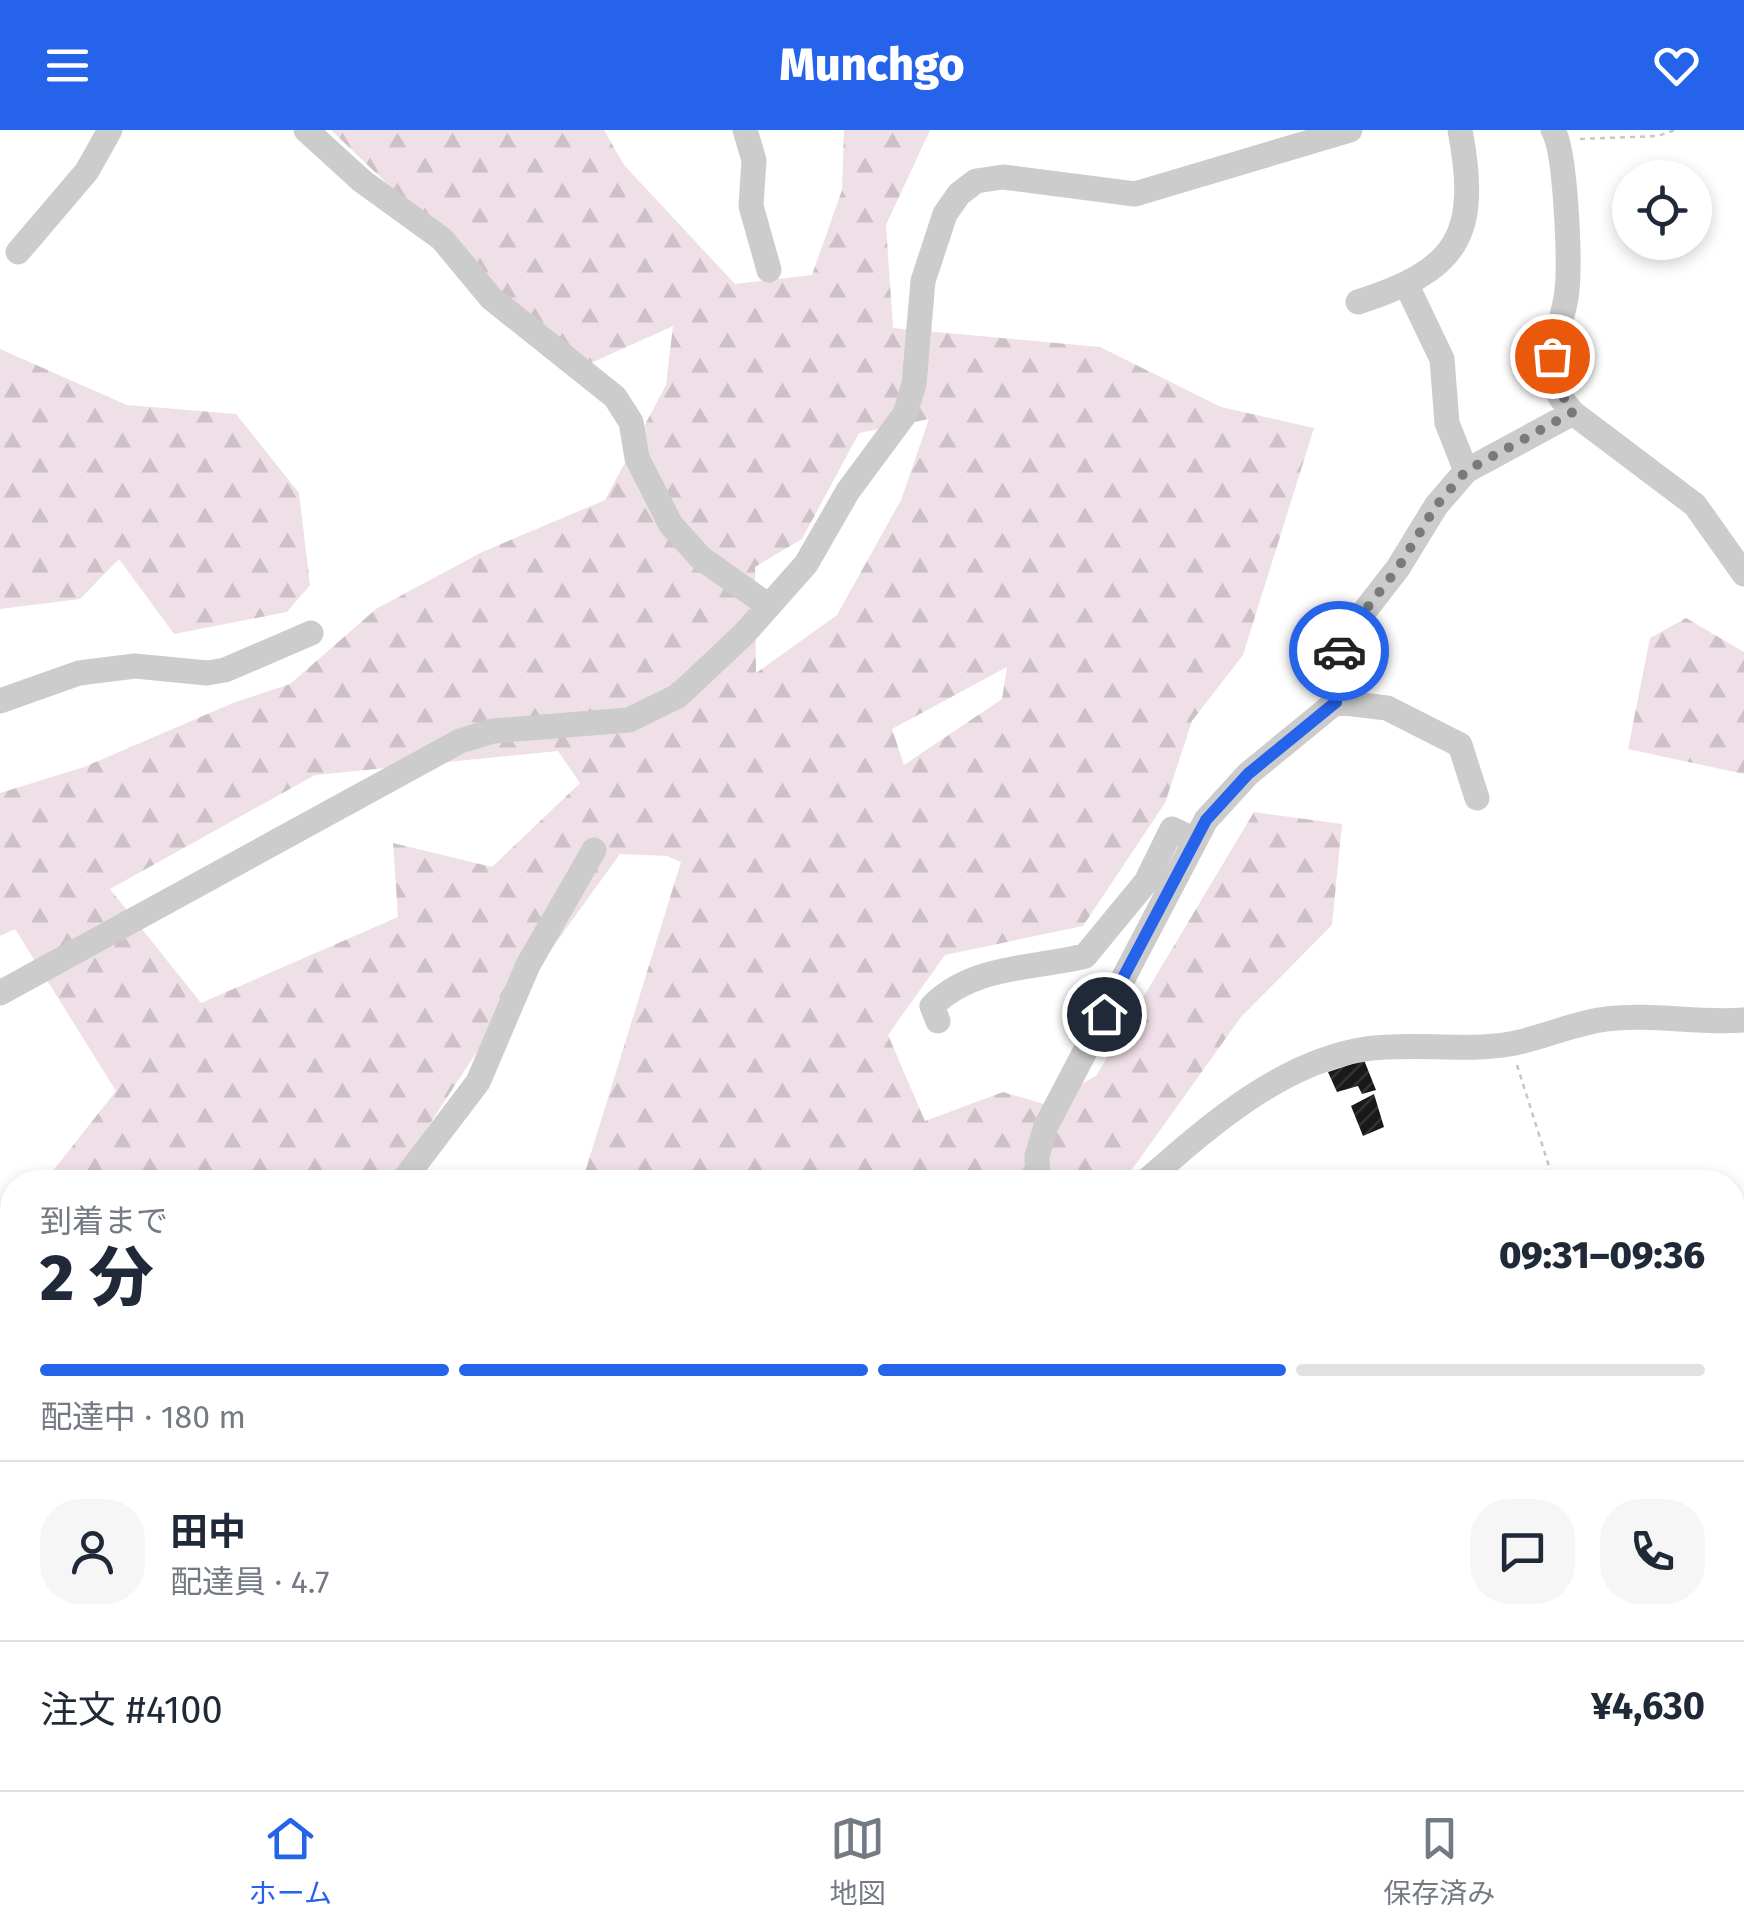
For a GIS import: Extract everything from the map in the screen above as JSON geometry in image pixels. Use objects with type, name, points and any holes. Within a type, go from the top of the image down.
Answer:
[{"type":"street","points":[[18,252],[87,171],[110,130]]},
{"type":"street","points":[[306,130],[362,182],[442,239],[491,298],[615,398],[631,422],[637,458],[671,525],[701,558],[769,606]]},
{"type":"street","points":[[745,130],[754,160],[751,206],[769,270]]},
{"type":"street","points":[[0,993],[460,740],[493,731],[629,720],[656,710],[697,679],[806,564],[848,491],[905,414],[914,384],[923,281],[945,214],[959,194],[976,180],[1003,177],[1136,194],[1350,130]]},
{"type":"street","points":[[1358,302],[1407,286],[1437,267],[1453,251],[1461,234],[1465,154],[1460,130]]},
{"type":"street","points":[[1556,135],[1567,290],[1550,376],[1573,412],[1695,505],[1744,574]]},
{"type":"street","points":[[1407,286],[1442,359],[1447,423],[1466,471]]},
{"type":"street","points":[[1336,702],[1332,683],[1346,635],[1466,471],[1573,412]]},
{"type":"street","points":[[0,701],[79,673],[135,666],[207,673],[225,670],[310,634]]},
{"type":"street","points":[[1038,1170],[1037,1156],[1046,1126],[1194,839],[1248,774],[1336,702],[1387,708],[1460,744],[1477,798]]},
{"type":"street","points":[[938,1021],[932,1006],[963,982],[988,973],[1085,956],[1146,882],[1172,829],[1194,839]]},
{"type":"street","points":[[411,1170],[478,1082],[528,966],[594,850]]},
{"type":"street","points":[[1159,1170],[1204,1130],[1248,1100],[1323,1061],[1363,1050],[1510,1044],[1572,1024],[1611,1018],[1744,1020]]},
{"type":"path","points":[[1556,135],[1658,136],[1675,130]]},
{"type":"path","points":[[1510,1044],[1550,1170]]},
{"type":"green space","points":[[331,130],[604,130],[624,165],[735,284],[812,275],[842,190],[844,130],[930,130],[886,225],[893,328],[1100,347],[1221,407],[1314,428],[1243,655],[1192,721],[1165,803],[1083,926],[945,955],[888,1035],[925,1121],[1003,1092],[1044,1104],[1096,1076],[1254,812],[1342,824],[1332,925],[1241,1017],[1132,1170],[586,1170],[681,862],[667,856],[620,854],[474,1056],[400,1170],[54,1170],[116,1091],[15,929],[0,936],[0,793],[84,767],[233,703],[290,684],[376,609],[482,552],[605,500],[666,385],[673,326],[580,368]],"holes":[[[929,419],[901,500],[837,615],[756,673],[755,567],[802,539],[859,433]],[[1007,667],[1002,699],[904,765],[892,729]],[[558,751],[580,783],[492,867],[393,843],[398,917],[201,1003],[110,889],[315,775]]]},
{"type":"green space","points":[[0,349],[127,405],[236,414],[299,493],[310,585],[287,612],[174,634],[119,559],[80,599],[0,609]]},
{"type":"green space","points":[[1686,618],[1744,652],[1744,774],[1628,749],[1650,638]]},
{"type":"building","points":[[1364,1060],[1376,1090],[1362,1094],[1358,1086],[1337,1092],[1328,1072]]},
{"type":"building","points":[[1374,1094],[1384,1127],[1363,1136],[1351,1106]]},
{"type":"way so far","points":[[1339,651],[1346,635],[1398,568],[1436,506],[1466,471],[1573,412],[1559,397],[1550,376],[1552,356]]},
{"type":"route","points":[[1104,1014],[1206,820],[1248,774],[1336,702],[1332,683],[1339,651]]}]
